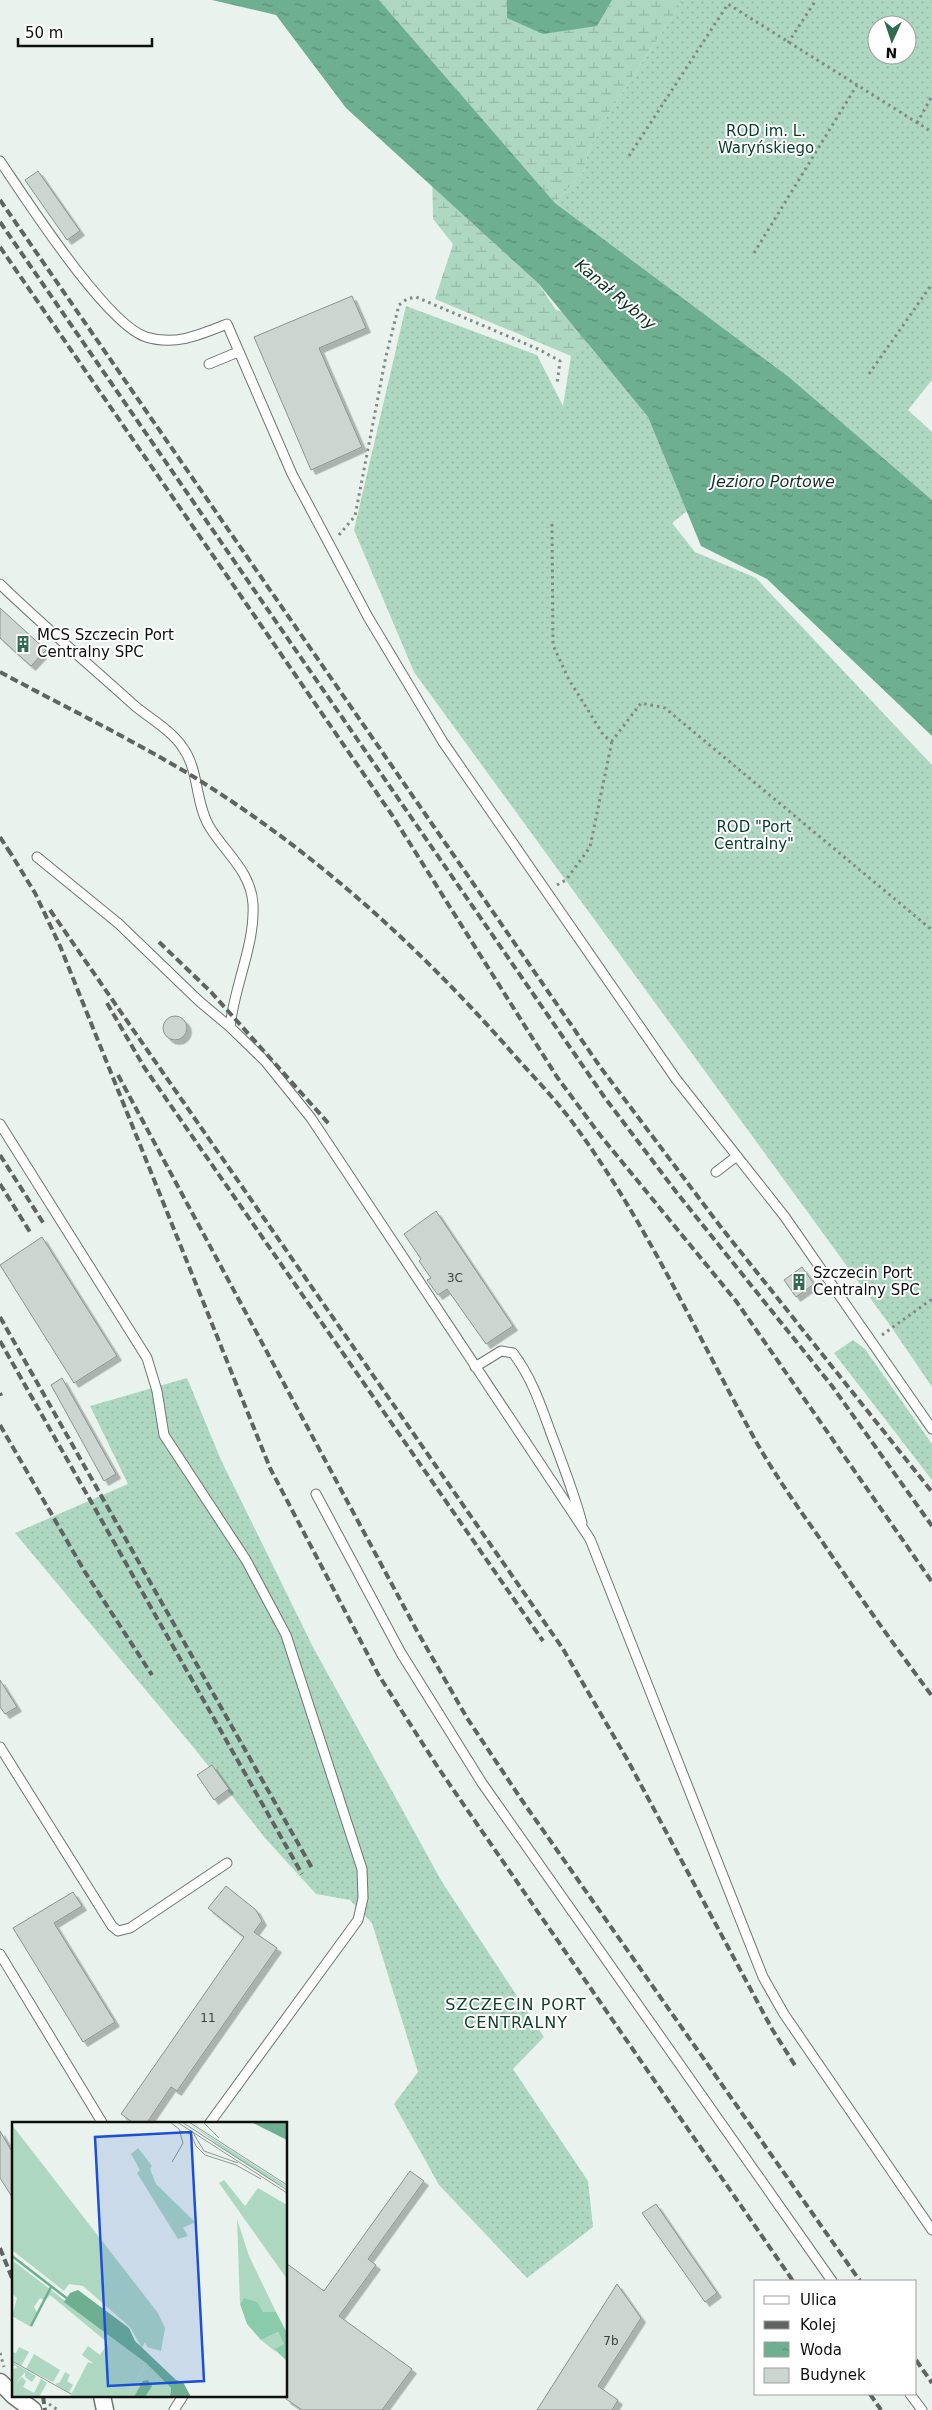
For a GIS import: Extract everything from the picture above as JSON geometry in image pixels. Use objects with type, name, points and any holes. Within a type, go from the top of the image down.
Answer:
[{"type":"street","points":[[0,2382],[12,2394]]},
{"type":"street","points":[[17,2398],[33,2410]]},
{"type":"lane","points":[[0,161],[84,278],[134,331],[146,337],[183,340],[227,324],[285,460],[368,617],[443,742],[676,1079],[785,1217],[932,1429]]},
{"type":"lane","points":[[208,364],[238,352]]},
{"type":"lane","points":[[0,584],[142,712],[174,736],[187,753],[205,820],[216,838],[241,869],[252,897],[251,923],[243,968],[233,1003],[230,1027]]},
{"type":"lane","points":[[37,857],[119,924],[265,1061],[311,1118],[590,1539],[763,1977],[784,2014],[932,2230]]},
{"type":"lane","points":[[0,1124],[147,1358],[157,1391],[164,1435],[246,1560],[277,1617],[294,1656],[362,1868],[363,1898],[358,1920],[209,2122]]},
{"type":"lane","points":[[716,1172],[736,1156]]},
{"type":"lane","points":[[475,1367],[501,1351],[513,1353],[524,1368],[535,1390],[574,1495],[584,1531]]},
{"type":"lane","points":[[316,1494],[401,1653],[482,1782],[831,2280]]},
{"type":"lane","points":[[0,1747],[112,1926],[118,1931],[130,1928],[227,1863]]},
{"type":"lane","points":[[0,1954],[102,2122]]},
{"type":"lane","points":[[911,2395],[922,2410]]},
{"type":"lane","points":[[174,2410],[182,2398]]},
{"type":"path","points":[[788,43],[816,0]]},
{"type":"path","points":[[629,156],[728,4],[932,132]]},
{"type":"path","points":[[754,253],[857,85]]},
{"type":"path","points":[[917,123],[932,96]]},
{"type":"path","points":[[869,374],[932,284]]},
{"type":"path","points":[[330,544],[355,516],[386,356],[399,305],[407,299],[416,297],[538,349],[560,361],[557,384]]},
{"type":"path","points":[[552,524],[553,645],[568,678],[604,736],[612,741]]},
{"type":"path","points":[[566,880],[590,847],[612,741],[641,703],[665,708],[932,930]]},
{"type":"path","points":[[892,1328],[932,1299]]},
{"type":"green space","points":[[379,0],[683,0],[599,128],[588,152],[584,171],[555,203]]},
{"type":"green space","name":"ROD im. L. Waryńskiego","points":[[683,0],[932,0],[932,380],[908,410],[932,432],[932,500],[789,377],[555,203],[584,171],[588,152],[599,128]]},
{"type":"green space","points":[[432,168],[538,254],[538,283],[556,310],[570,314],[592,340],[571,356],[435,299],[453,244],[433,219]]},
{"type":"green space","name":"ROD \"Port Centralny\"","points":[[406,306],[537,355],[563,406],[571,356],[587,343],[648,417],[687,511],[672,523],[695,552],[756,578],[932,765],[932,1387],[892,1328],[414,672],[354,530]]},
{"type":"green space","points":[[853,1340],[865,1349],[932,1444],[932,1480],[834,1353]]},
{"type":"green space","points":[[187,1378],[221,1460],[313,1647],[442,1882],[544,2037],[513,2069],[588,2181],[593,2227],[527,2278],[439,2185],[394,2104],[418,2072],[372,1923],[350,1900],[316,1894],[265,1838],[194,1748],[15,1533],[128,1484],[90,1406]]},
{"type":"water","name":"Jezioro Portowe","points":[[212,0],[379,0],[555,203],[789,377],[932,500],[932,736],[767,579],[701,546],[648,417],[538,283],[346,108],[276,15]]},
{"type":"water","points":[[507,0],[612,0],[597,26],[543,34],[507,18]]},
{"type":"building","points":[[38,171],[80,231],[67,240],[25,180]]},
{"type":"building","points":[[352,296],[366,328],[319,348],[362,447],[311,470],[254,337]]},
{"type":"building","name":"MCS Szczecin Port Centralny SPC","points":[[0,608],[46,650],[31,666],[0,638]]},
{"type":"building","points":[[175,1016],[183,1020],[187,1028],[183,1036],[175,1040],[167,1036],[163,1028],[167,1020]]},
{"type":"building","points":[[436,1211],[513,1326],[486,1344],[447,1289],[438,1295],[427,1280],[431,1278],[419,1261],[421,1259],[404,1234]]},
{"type":"building","points":[[42,1237],[117,1356],[74,1383],[0,1265]]},
{"type":"building","name":"Szczecin Port Centralny SPC","points":[[802,1267],[814,1284],[796,1297],[784,1280]]},
{"type":"building","points":[[62,1378],[116,1474],[104,1481],[51,1385]]},
{"type":"building","points":[[0,1680],[17,1707],[5,1714],[0,1707]]},
{"type":"building","points":[[212,1765],[229,1789],[214,1800],[197,1775]]},
{"type":"building","points":[[226,1886],[256,1910],[262,1921],[254,1932],[277,1948],[177,2091],[171,2087],[147,2122],[132,2122],[121,2114],[244,1937],[208,1908]]},
{"type":"building","points":[[73,1892],[82,1906],[54,1923],[115,2022],[83,2042],[13,1928]]},
{"type":"building","points":[[0,2131],[12,2152],[12,2197],[0,2178]]},
{"type":"building","points":[[410,2171],[424,2181],[368,2259],[376,2265],[339,2316],[412,2369],[382,2410],[302,2410],[286,2399],[288,2398],[288,2264],[324,2291]]},
{"type":"building","points":[[656,2204],[717,2293],[705,2302],[642,2213]]},
{"type":"building","points":[[617,2284],[641,2318],[598,2386],[618,2400],[612,2410],[537,2410]]},
{"type":"railway","points":[[0,200],[601,1068],[720,1226],[932,1492]]},
{"type":"railway","points":[[0,222],[605,1098],[677,1193],[832,1386],[932,1526]]},
{"type":"railway","points":[[0,247],[392,815],[557,1077],[600,1135],[736,1301],[932,1582]]},
{"type":"railway","points":[[0,672],[122,736],[194,777],[239,806],[282,837],[364,904],[404,940],[479,1015],[570,1119],[623,1197],[670,1279],[758,1445],[796,1505],[932,1696]]},
{"type":"railway","points":[[0,837],[11,854]]},
{"type":"railway","points":[[8,849],[35,893],[60,946],[270,1468],[378,1674],[439,1769],[792,2280]]},
{"type":"railway","points":[[50,910],[563,1649],[627,1759],[772,2029],[796,2067]]},
{"type":"railway","points":[[159,942],[211,992],[329,1124]]},
{"type":"railway","points":[[107,1003],[144,1067],[543,1641]]},
{"type":"railway","points":[[118,1075],[417,1631],[467,1718],[521,1799],[859,2280]]},
{"type":"railway","points":[[0,1155],[44,1224]]},
{"type":"railway","points":[[0,1184],[30,1232]]},
{"type":"railway","points":[[0,1317],[312,1868]]},
{"type":"railway","points":[[0,1341],[302,1874]]},
{"type":"railway","points":[[0,1425],[85,1572],[152,1675]]},
{"type":"railway","points":[[0,2248],[12,2278]]},
{"type":"railway","points":[[917,2361],[932,2383]]},
{"type":"railway","points":[[871,2395],[881,2410]]},
{"type":"railway","points":[[43,2398],[45,2410]]},
{"type":"place","name":"MCS Szczecin Port Centralny SPC","points":[[23,644]]},
{"type":"place","name":"Szczecin Port Centralny SPC","points":[[799,1282]]},
{"type":"district","name":"SZCZECIN PORT CENTRALNY","points":[[516,2013]]},
{"type":"water label","name":"Kanał Rybny","points":[[616,294]]}]
